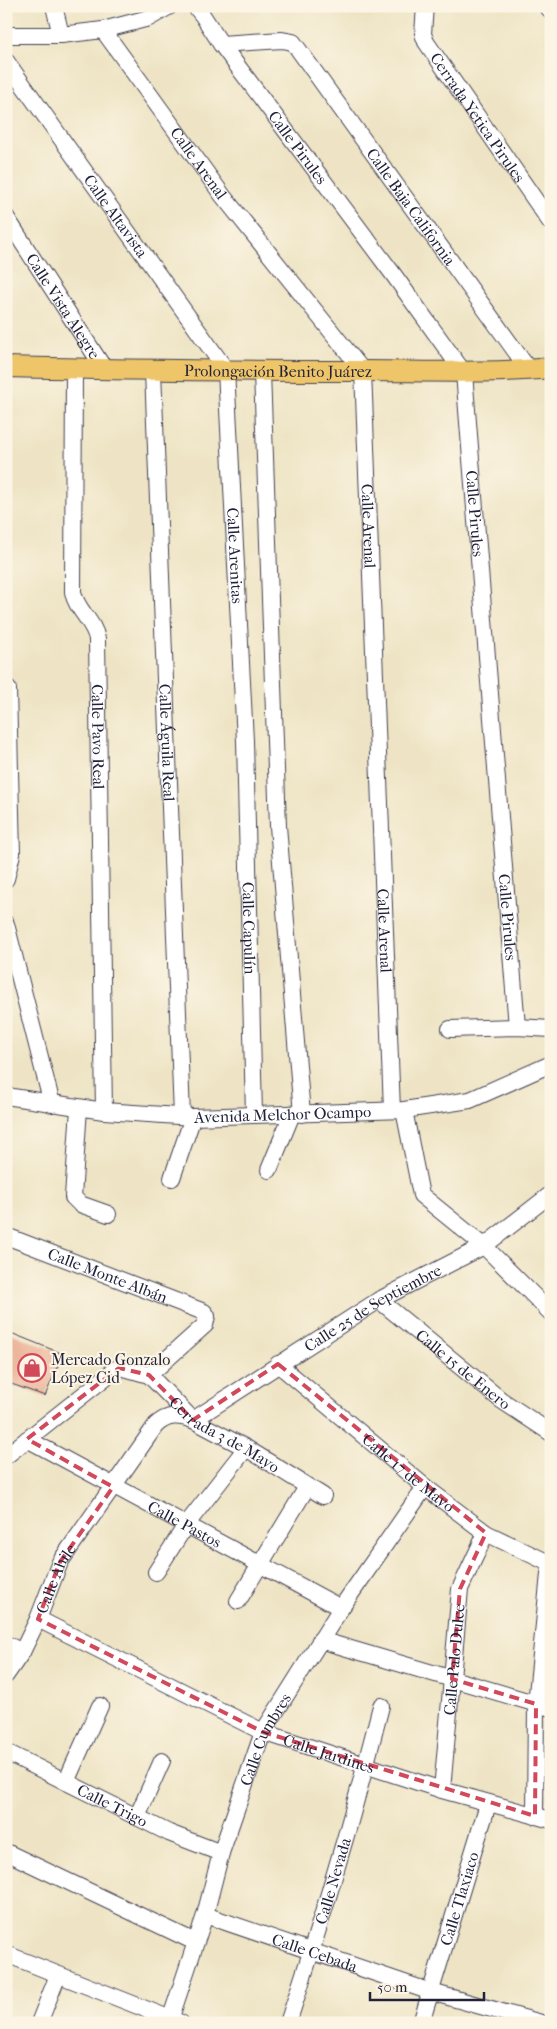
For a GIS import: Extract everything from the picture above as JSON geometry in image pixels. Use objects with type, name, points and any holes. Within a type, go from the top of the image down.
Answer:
[{"type":"main road","name":"Prolongación Benito Juárez","points":[[6,367],[153,371],[464,373],[551,368]]},
{"type":"street","points":[[54,6],[61,35]]},
{"type":"street","points":[[6,35],[61,35],[103,30],[148,12],[170,6]]},
{"type":"street","name":"Calle Pirules","points":[[195,6],[204,16],[221,44],[388,266],[464,373],[517,1027]]},
{"type":"street","name":"Cerrada Yetica Pirules","points":[[425,6],[423,34],[426,42],[551,223]]},
{"type":"street","points":[[547,6],[551,11]]},
{"type":"street","name":"Calle Arenal","points":[[103,30],[223,196],[363,371],[398,1110],[422,1195],[484,1246],[551,1313]]},
{"type":"street","name":"Calle Baja California","points":[[221,44],[282,40],[293,42],[529,370]]},
{"type":"street","name":"Calle Altavista","points":[[6,61],[226,370]]},
{"type":"street","name":"Calle Vista Alegre","points":[[6,217],[105,370]]},
{"type":"street","name":"Calle Pavo Real","points":[[74,369],[73,592],[76,602],[93,627],[97,639],[104,1111]]},
{"type":"street","name":"Calle Arenitas","points":[[226,370],[245,741]]},
{"type":"street","name":"Calle Águila Real","points":[[153,371],[187,1116]]},
{"type":"street","points":[[262,372],[278,826],[297,1114],[269,1170]]},
{"type":"street","points":[[6,879],[12,854],[8,689]]},
{"type":"street","name":"Calle Capulín","points":[[245,741],[254,1115]]},
{"type":"street","points":[[6,924],[52,1104]]},
{"type":"street","points":[[450,1029],[517,1027],[551,1029]]},
{"type":"street","name":"Avenida Melchor Ocampo","points":[[7,1100],[104,1111],[187,1116],[398,1110],[470,1100],[551,1064]]},
{"type":"street","points":[[79,1108],[74,1197],[80,1204],[108,1214]]},
{"type":"street","points":[[172,1178],[187,1116]]},
{"type":"street","name":"Calle 25 de Septiembre","points":[[193,1420],[379,1300],[484,1246],[551,1194]]},
{"type":"street","name":"Calle Monte Albán","points":[[6,1236],[200,1310],[207,1316],[205,1324],[149,1375]]},
{"type":"street","name":"Calle 15 de Enero","points":[[379,1300],[501,1400],[551,1433]]},
{"type":"street","name":"Calle 17 de Mayo","points":[[278,1364],[425,1487],[486,1534],[550,1564]]},
{"type":"street","points":[[6,1456],[119,1368],[149,1375]]},
{"type":"street","name":"Cerrada 3 de Mayo","points":[[149,1375],[193,1420],[246,1448],[323,1496]]},
{"type":"street","name":"Calle Ahile","points":[[6,1675],[22,1652],[38,1619],[60,1562],[113,1487],[163,1419],[172,1416],[182,1416],[193,1420]]},
{"type":"street","name":"Calle Pastos","points":[[27,1439],[113,1487],[341,1608]]},
{"type":"street","points":[[156,1572],[186,1526],[246,1448]]},
{"type":"street","points":[[238,1601],[261,1566],[307,1487]]},
{"type":"street","name":"Calle Cumbres","points":[[173,2021],[195,1942],[205,1915],[221,1853],[263,1732],[341,1608],[425,1487]]},
{"type":"street","name":"Calle Palo Dulce","points":[[442,1790],[460,1589],[486,1534]]},
{"type":"street","points":[[543,1818],[543,1706],[550,1564]]},
{"type":"street","name":"Calle Jardines","points":[[38,1619],[263,1732],[365,1767],[488,1804],[543,1818]]},
{"type":"street","points":[[320,1640],[543,1706]]},
{"type":"street","points":[[6,1644],[22,1652]]},
{"type":"street","points":[[66,1782],[100,1706]]},
{"type":"street","name":"Calle Nevada","points":[[288,2023],[311,1952],[381,1706]]},
{"type":"street","name":"Calle Trigo","points":[[6,1752],[169,1833],[221,1853]]},
{"type":"street","points":[[137,1817],[162,1761]]},
{"type":"street","name":"Calle Tlaxiaco","points":[[421,2023],[488,1804]]},
{"type":"street","points":[[6,1852],[195,1942]]},
{"type":"street","name":"Calle Cebada","points":[[205,1915],[431,1992],[541,2023]]},
{"type":"street","points":[[6,1954],[173,2021]]},
{"type":"street","points":[[38,2023],[58,1975]]},
{"type":"highlighted area","points":[[278,1364],[486,1533],[460,1589],[452,1679],[536,1704],[535,1816],[263,1732],[38,1619],[60,1562],[113,1487],[27,1439],[119,1368],[149,1375],[193,1420]]},
{"type":"building","name":"Mercado Gonzalo López Cid","points":[[6,1331],[63,1354],[45,1396],[6,1382]]},
{"type":"place","name":"Mercado Gonzalo López Cid","points":[[32,1368]]}]
